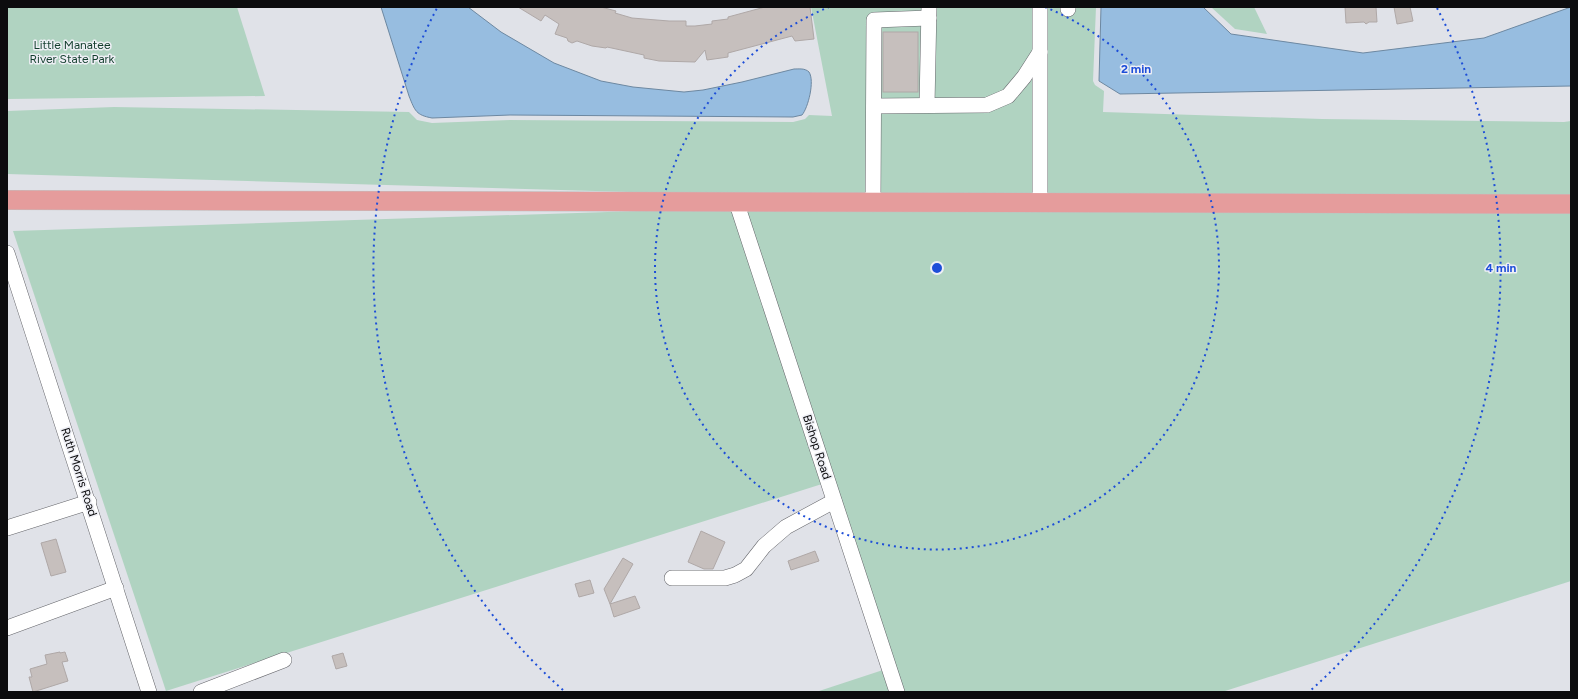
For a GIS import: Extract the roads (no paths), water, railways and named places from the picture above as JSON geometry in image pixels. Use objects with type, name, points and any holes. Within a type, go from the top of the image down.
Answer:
[{"type":"main road","points":[[7,200],[1571,204]]},
{"type":"street","points":[[1040,7],[1040,202]]},
{"type":"street","points":[[873,202],[874,20],[929,13],[927,105]]},
{"type":"street","points":[[874,106],[987,105],[1008,96],[1024,77],[1040,51]]},
{"type":"street","name":"Bishop Road","points":[[736,201],[897,692]]},
{"type":"street","name":"Ruth Morris Road","points":[[7,254],[89,502],[149,692]]},
{"type":"street","points":[[672,578],[725,578],[746,569],[764,546],[786,527],[834,501]]},
{"type":"street","points":[[7,528],[89,502]]},
{"type":"street","points":[[7,628],[116,588]]},
{"type":"street","points":[[201,692],[284,660]]},
{"type":"water","points":[[381,7],[468,7],[501,32],[554,63],[601,81],[633,87],[684,92],[703,90],[794,69],[802,69],[809,72],[811,76],[810,94],[802,115],[793,117],[510,115],[432,118],[419,114],[413,105]]},
{"type":"water","points":[[1101,7],[1203,7],[1231,34],[1363,53],[1484,38],[1571,7],[1571,86],[1120,94],[1099,81]]},
{"type":"park label","name":"Little Manatee River State Park","points":[[72,52]]}]
